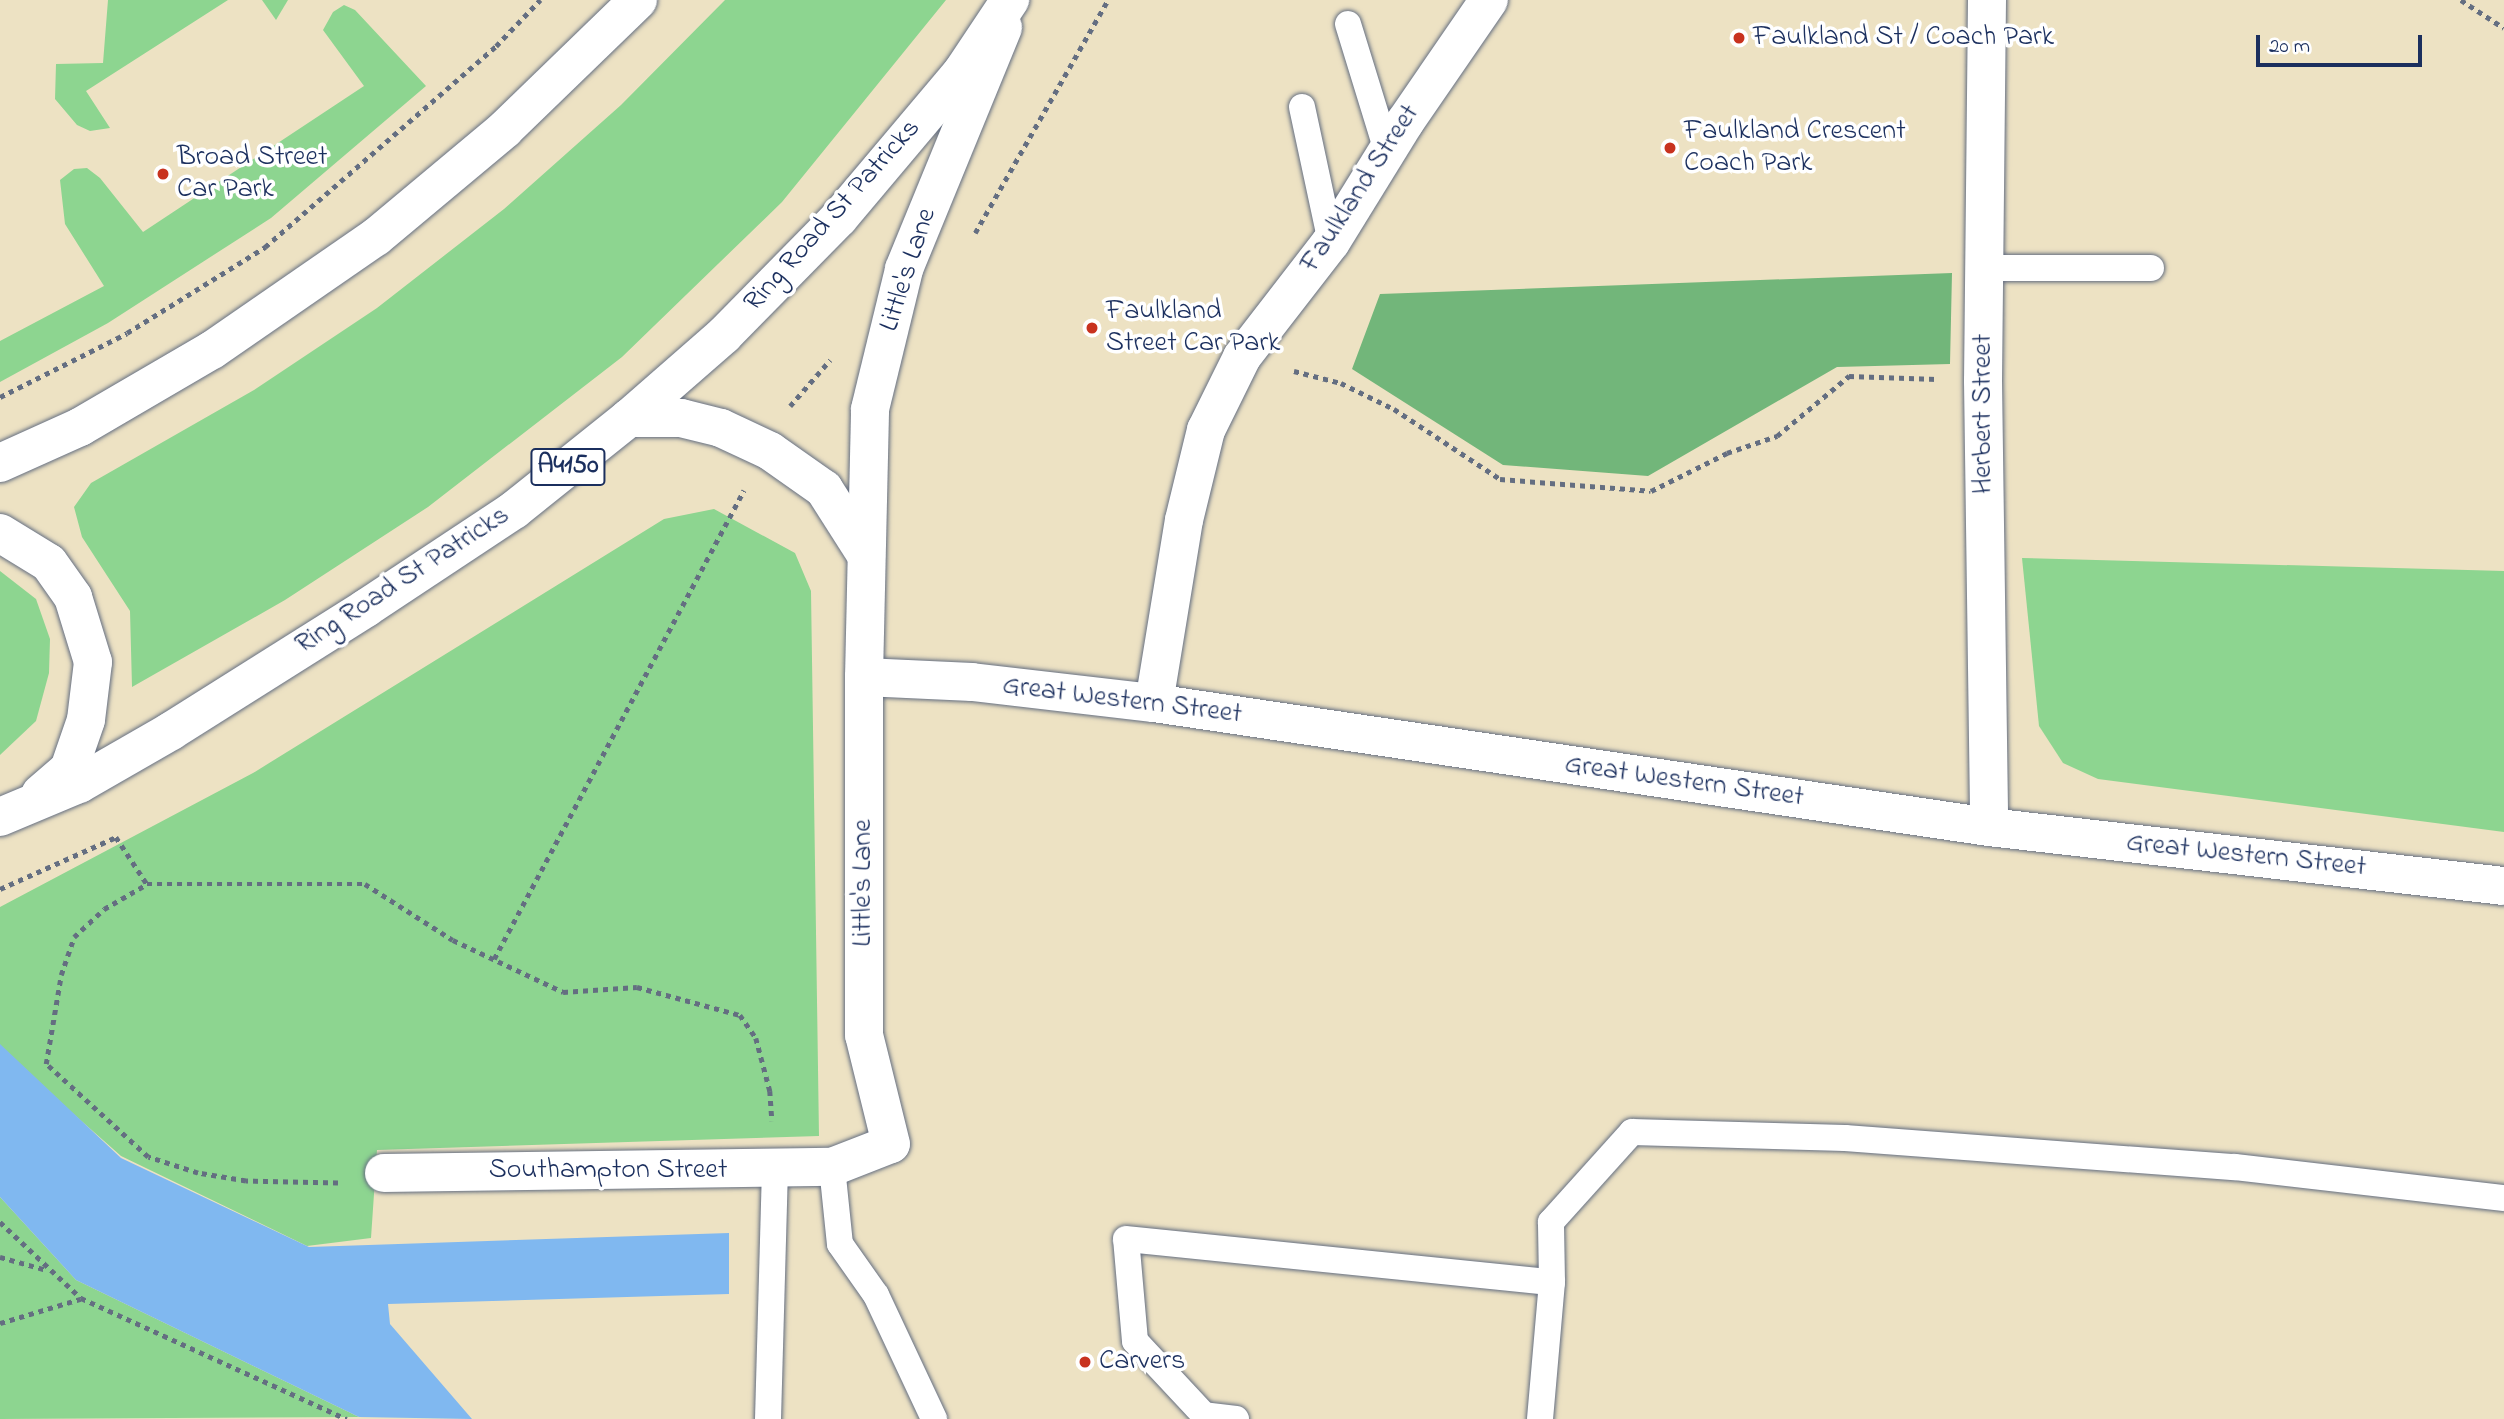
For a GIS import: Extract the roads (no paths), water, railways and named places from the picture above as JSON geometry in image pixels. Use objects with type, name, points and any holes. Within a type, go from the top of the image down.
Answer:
[{"type":"main road","points":[[0,463],[80,427],[212,350],[376,237],[505,129],[638,0]]},
{"type":"main road","name":"Ring Road St Patricks","points":[[11,814],[171,732],[366,608],[514,510],[629,418],[724,335],[839,218],[961,72],[1012,0]]},
{"type":"main road","name":"Little's Lane","points":[[832,1167],[891,1144],[864,1034],[863,677],[870,409],[897,294],[1012,0]]},
{"type":"main road","name":"Faulkland Street","points":[[1154,703],[1184,520],[1206,430],[1242,357],[1331,242],[1387,151],[1489,0]]},
{"type":"main road","name":"Herbert Street","points":[[1987,0],[1983,381],[1989,827]]},
{"type":"main road","points":[[629,418],[681,418],[721,428],[762,447],[824,489],[866,555]]},
{"type":"main road","points":[[0,533],[49,564],[73,597],[93,662],[86,720],[69,769],[11,814]]},
{"type":"main road","name":"Great Western Street","points":[[863,677],[972,682],[1154,703],[1989,827],[2504,886]]},
{"type":"main road","name":"Southampton Street","points":[[384,1173],[775,1170],[832,1167]]},
{"type":"lane","points":[[1348,23],[1387,151]]},
{"type":"lane","points":[[1302,107],[1331,242]]},
{"type":"lane","points":[[1984,268],[2151,268]]},
{"type":"lane","points":[[1540,1419],[1552,1282],[1552,1222],[1632,1132],[1845,1138],[2235,1167],[2504,1198]]},
{"type":"lane","points":[[832,1167],[840,1244],[876,1295],[934,1419]]},
{"type":"lane","points":[[768,1419],[775,1170]]},
{"type":"lane","points":[[1236,1419],[1204,1415],[1135,1341],[1126,1240],[1552,1282]]},
{"type":"water","points":[[0,1044],[121,1158],[309,1247],[729,1233],[729,1294],[388,1304],[390,1324],[472,1419],[359,1417],[76,1280],[0,1197]]},
{"type":"place","name":"Faulkland St / Coach Park","points":[[1739,38]]},
{"type":"place","name":"Faulkland Crescent Coach Park","points":[[1670,148]]},
{"type":"place","name":"Broad Street Car Park","points":[[163,174]]},
{"type":"place","name":"Faulkland Street Car Park","points":[[1092,328]]},
{"type":"place","name":"Carvers","points":[[1085,1362]]}]
